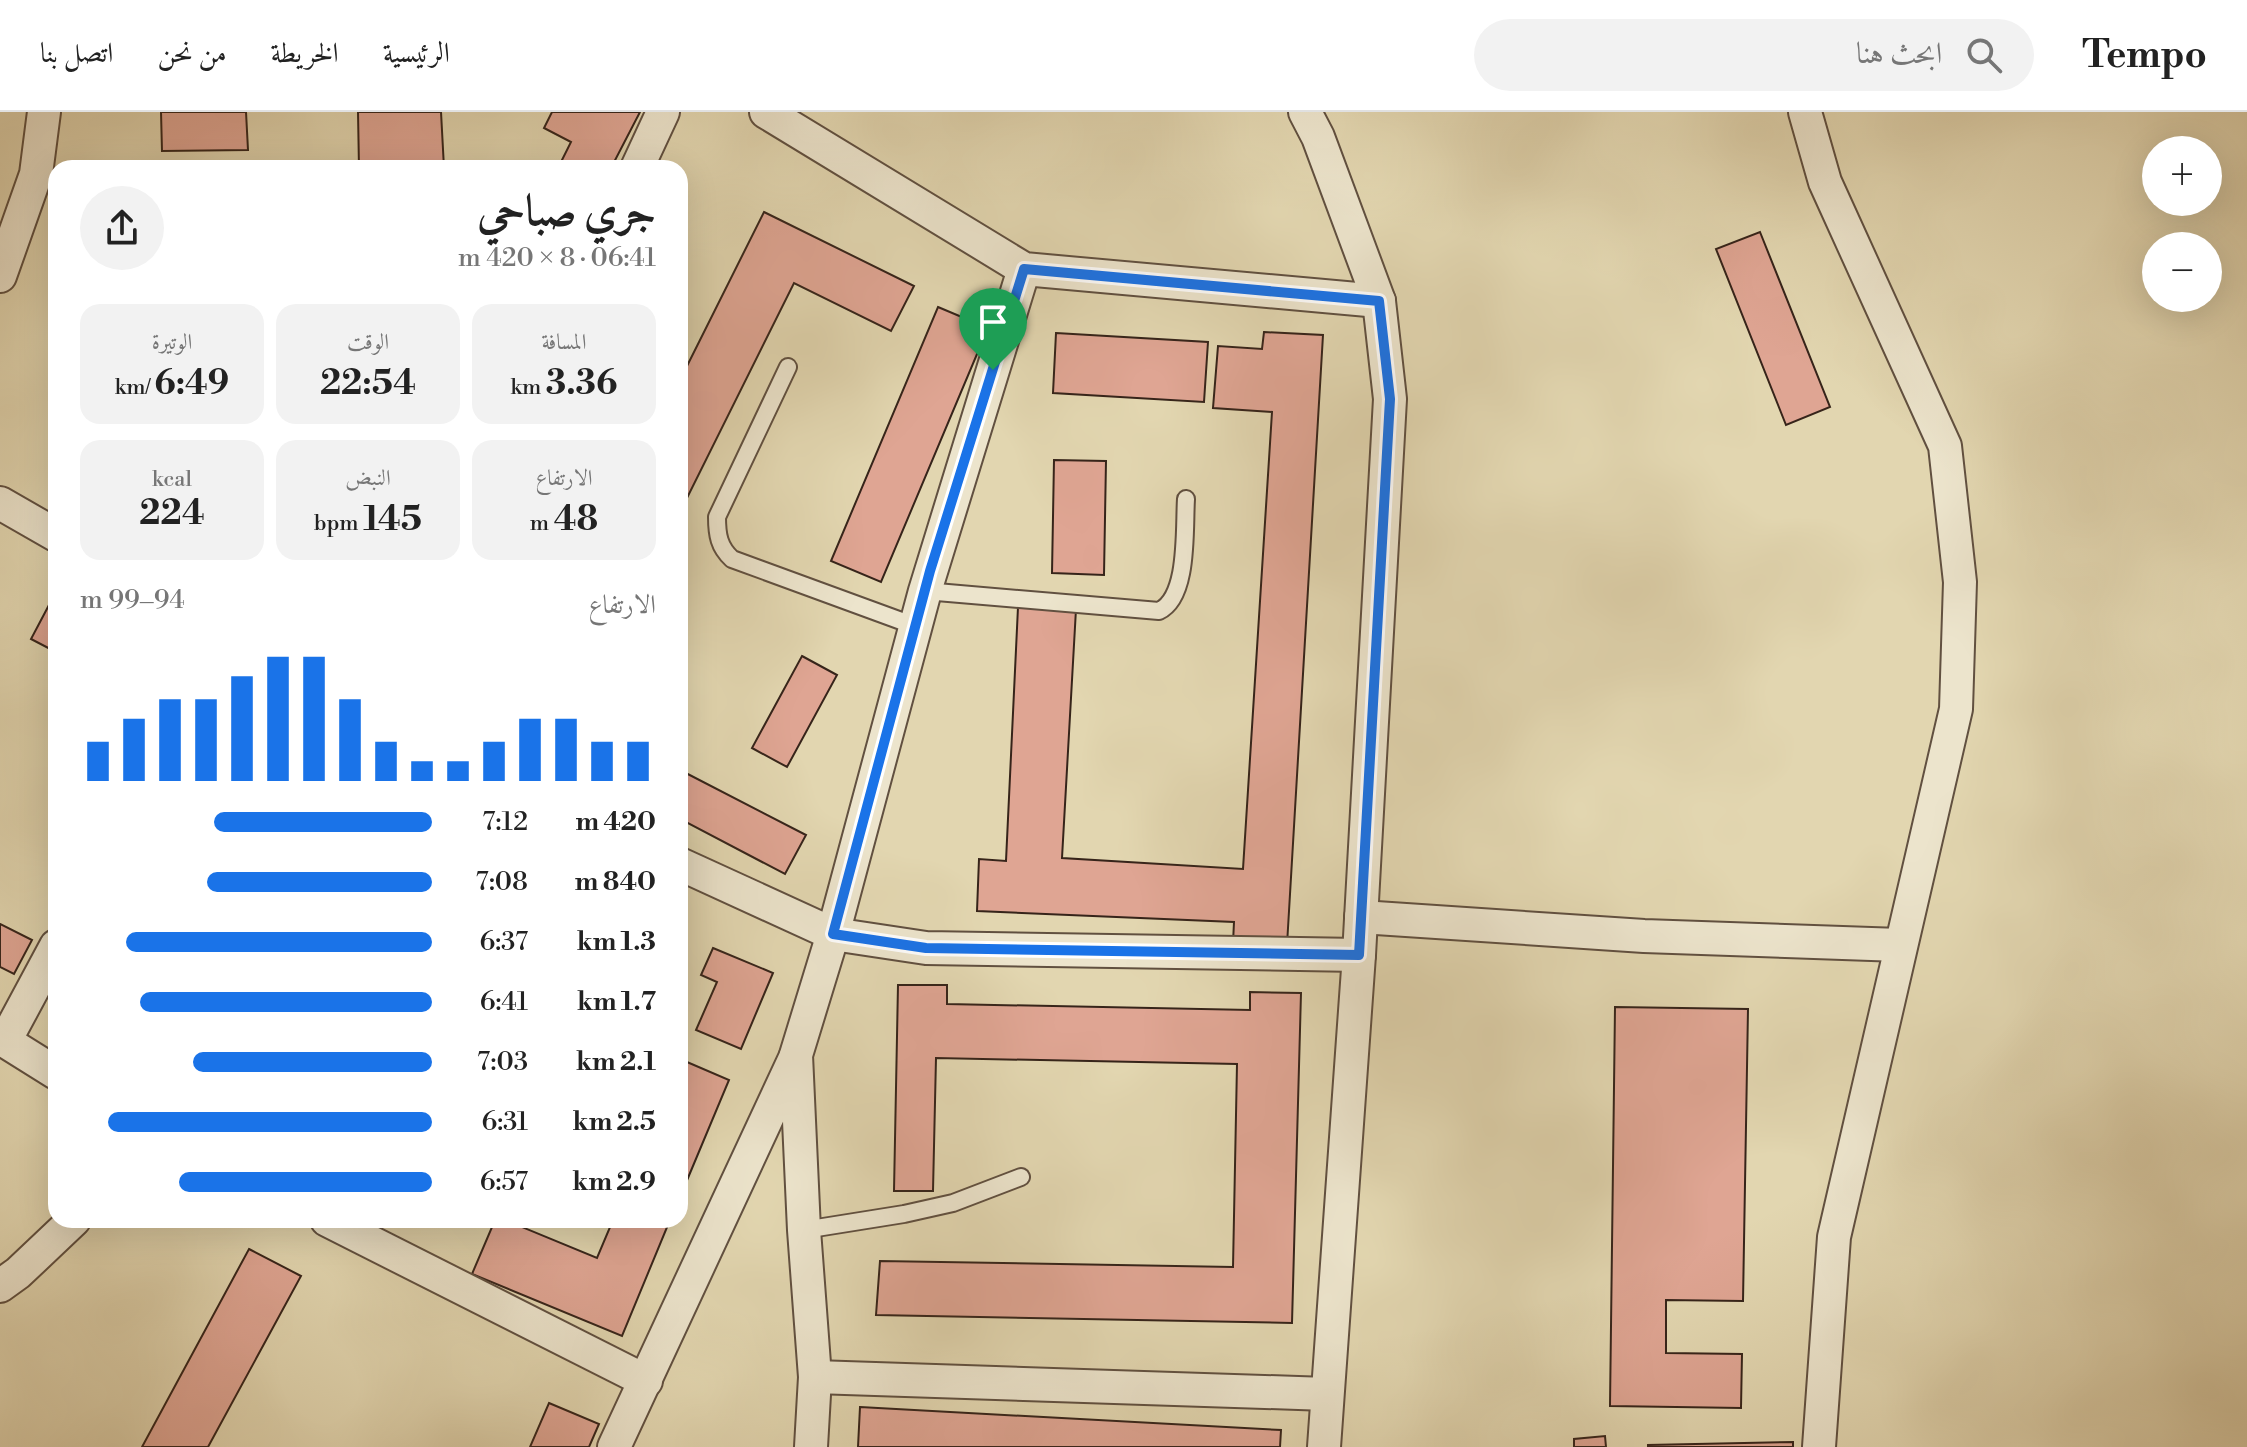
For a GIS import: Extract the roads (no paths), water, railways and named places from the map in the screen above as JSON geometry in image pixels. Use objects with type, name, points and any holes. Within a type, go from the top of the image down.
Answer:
[{"type":"street","points":[[0,276],[8,232],[36,174],[44,112]]},
{"type":"street","points":[[641,160],[663,112]]},
{"type":"street","points":[[766,112],[1024,269],[1379,301]]},
{"type":"street","points":[[1305,112],[1318,137],[1379,301],[1390,399],[1359,955],[1324,1447]]},
{"type":"street","points":[[1805,112],[1825,182],[1945,446],[1960,582],[1956,709],[1834,1237],[1819,1447]]},
{"type":"street","points":[[614,1447],[796,1055],[833,934],[925,591],[1024,269]]},
{"type":"street","points":[[0,503],[48,530]]},
{"type":"street","points":[[688,868],[833,934],[926,948],[1359,955]]},
{"type":"street","points":[[1361,917],[1644,936],[1900,945]]},
{"type":"street","points":[[48,960],[2,1040],[48,1068]]},
{"type":"street","points":[[796,1055],[815,1377],[811,1447]]},
{"type":"street","points":[[0,1286],[66,1228]]},
{"type":"street","points":[[343,1228],[646,1381]]},
{"type":"street","points":[[815,1377],[1327,1394]]},
{"type":"lane","points":[[788,367],[717,517],[717,536],[724,552],[732,559],[915,626]]},
{"type":"lane","points":[[925,591],[1159,611],[1172,602],[1180,582],[1186,499]]},
{"type":"lane","points":[[804,1230],[953,1203],[1021,1177]]}]
